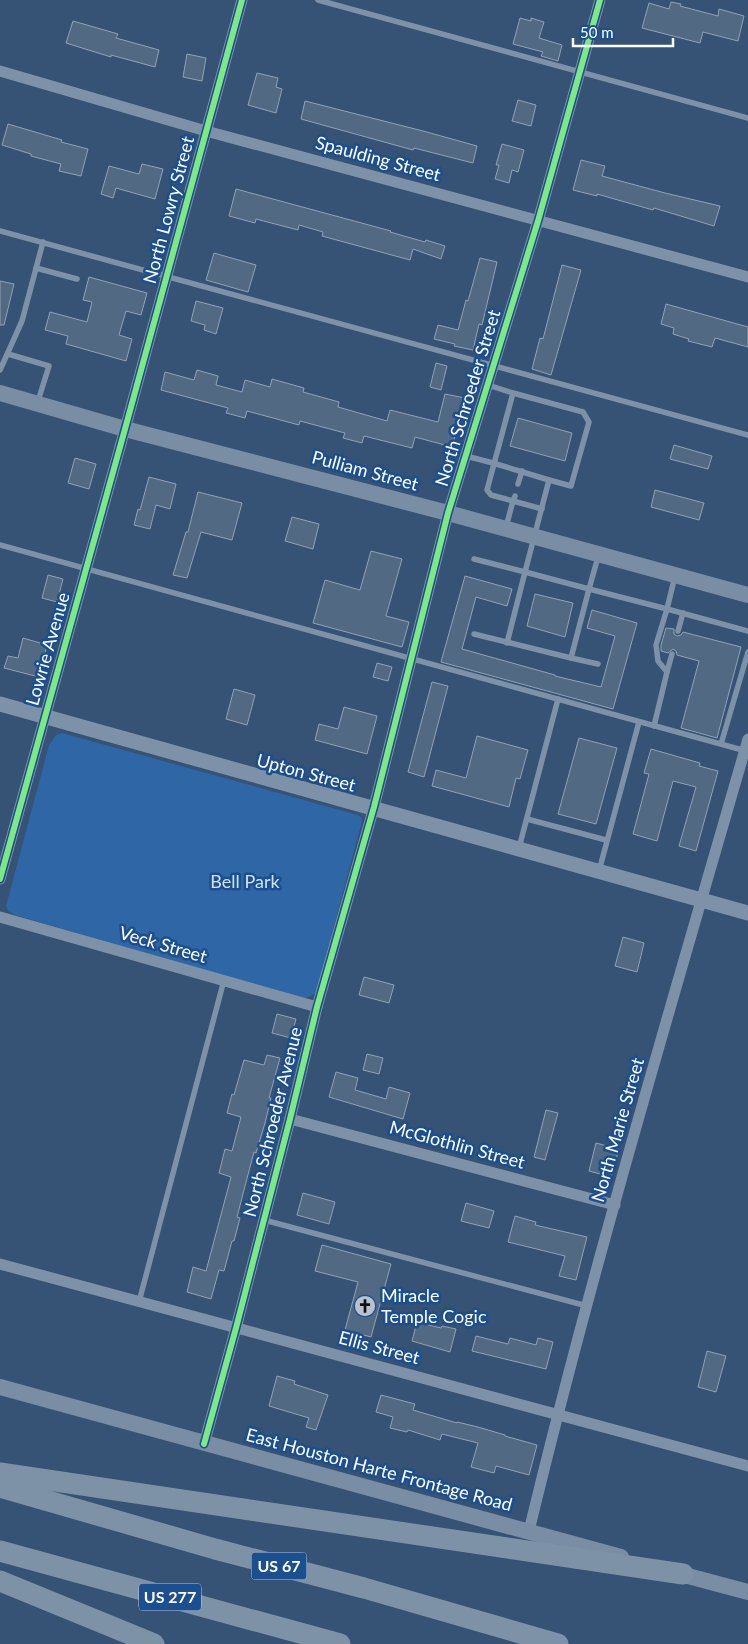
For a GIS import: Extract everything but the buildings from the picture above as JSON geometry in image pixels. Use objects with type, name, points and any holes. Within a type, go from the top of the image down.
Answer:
[{"type":"highway","points":[[0,1473],[683,1574]]},
{"type":"highway","name":"US 67","points":[[0,1487],[558,1644]]},
{"type":"highway","name":"US 277","points":[[0,1551],[340,1644]]},
{"type":"highway","points":[[0,1581],[154,1644]]},
{"type":"main road","name":"Pulliam Street","points":[[0,393],[125,429],[535,536],[748,594]]},
{"type":"main road","name":"East Houston Harte Frontage Road","points":[[0,1387],[748,1592]]},
{"type":"street","name":"North Lowry Street","points":[[125,429],[242,0]]},
{"type":"street","name":"North Schroeder Street","points":[[374,807],[448,513],[538,220],[600,0]]},
{"type":"street","name":"Spaulding Street","points":[[0,71],[206,131],[748,277]]},
{"type":"street","name":"Lowrie Avenue","points":[[0,879],[125,429]]},
{"type":"street","name":"Upton Street","points":[[0,704],[748,913]]},
{"type":"street","name":"North Marie Street","points":[[529,1531],[557,1414],[615,1205],[747,747]]},
{"type":"street","name":"North Schroeder Avenue","points":[[204,1444],[264,1220],[317,1007],[374,807]]},
{"type":"street","name":"Veck Street","points":[[0,917],[317,1007]]},
{"type":"street","name":"McGlothlin Street","points":[[290,1119],[615,1205]]},
{"type":"street","name":"Ellis Street","points":[[0,1264],[748,1466]]},
{"type":"lane","points":[[318,0],[748,118]]},
{"type":"lane","points":[[0,231],[748,435]]},
{"type":"lane","points":[[0,370],[22,321],[43,242]]},
{"type":"lane","points":[[36,268],[77,279]]},
{"type":"lane","points":[[8,354],[49,366],[38,404]]},
{"type":"lane","points":[[466,456],[571,486],[589,422],[583,412],[488,385]]},
{"type":"lane","points":[[513,393],[487,490],[491,495],[514,499],[542,509]]},
{"type":"lane","points":[[518,484],[522,471]]},
{"type":"lane","points":[[507,642],[549,480]]},
{"type":"lane","points":[[506,529],[514,499]]},
{"type":"lane","points":[[0,544],[639,722],[722,744],[747,747]]},
{"type":"lane","points":[[571,658],[599,554]]},
{"type":"lane","points":[[474,559],[748,631]]},
{"type":"lane","points":[[667,672],[658,661],[656,645],[676,575]]},
{"type":"lane","points":[[678,631],[683,613]]},
{"type":"lane","points":[[474,634],[598,664]]},
{"type":"lane","points":[[722,744],[748,652]]},
{"type":"lane","points":[[654,726],[672,654]]},
{"type":"lane","points":[[519,848],[558,699]]},
{"type":"lane","points":[[599,871],[639,722]]},
{"type":"lane","points":[[527,819],[606,840]]},
{"type":"lane","points":[[138,1302],[224,980]]},
{"type":"lane","points":[[264,1220],[587,1306]]},
{"type":"green space","name":"Bell Park","points":[[62,733],[358,815],[362,818],[316,993],[306,998],[300,998],[15,915],[8,911],[6,906],[49,745],[56,735]]},
{"type":"cycle path","points":[[0,879],[242,0]]},
{"type":"cycle path","points":[[204,1444],[236,1328],[317,1007],[374,807],[448,513],[538,221],[600,0]]},
{"type":"place","name":"Miracle Temple Cogic","points":[[365,1306]]}]
